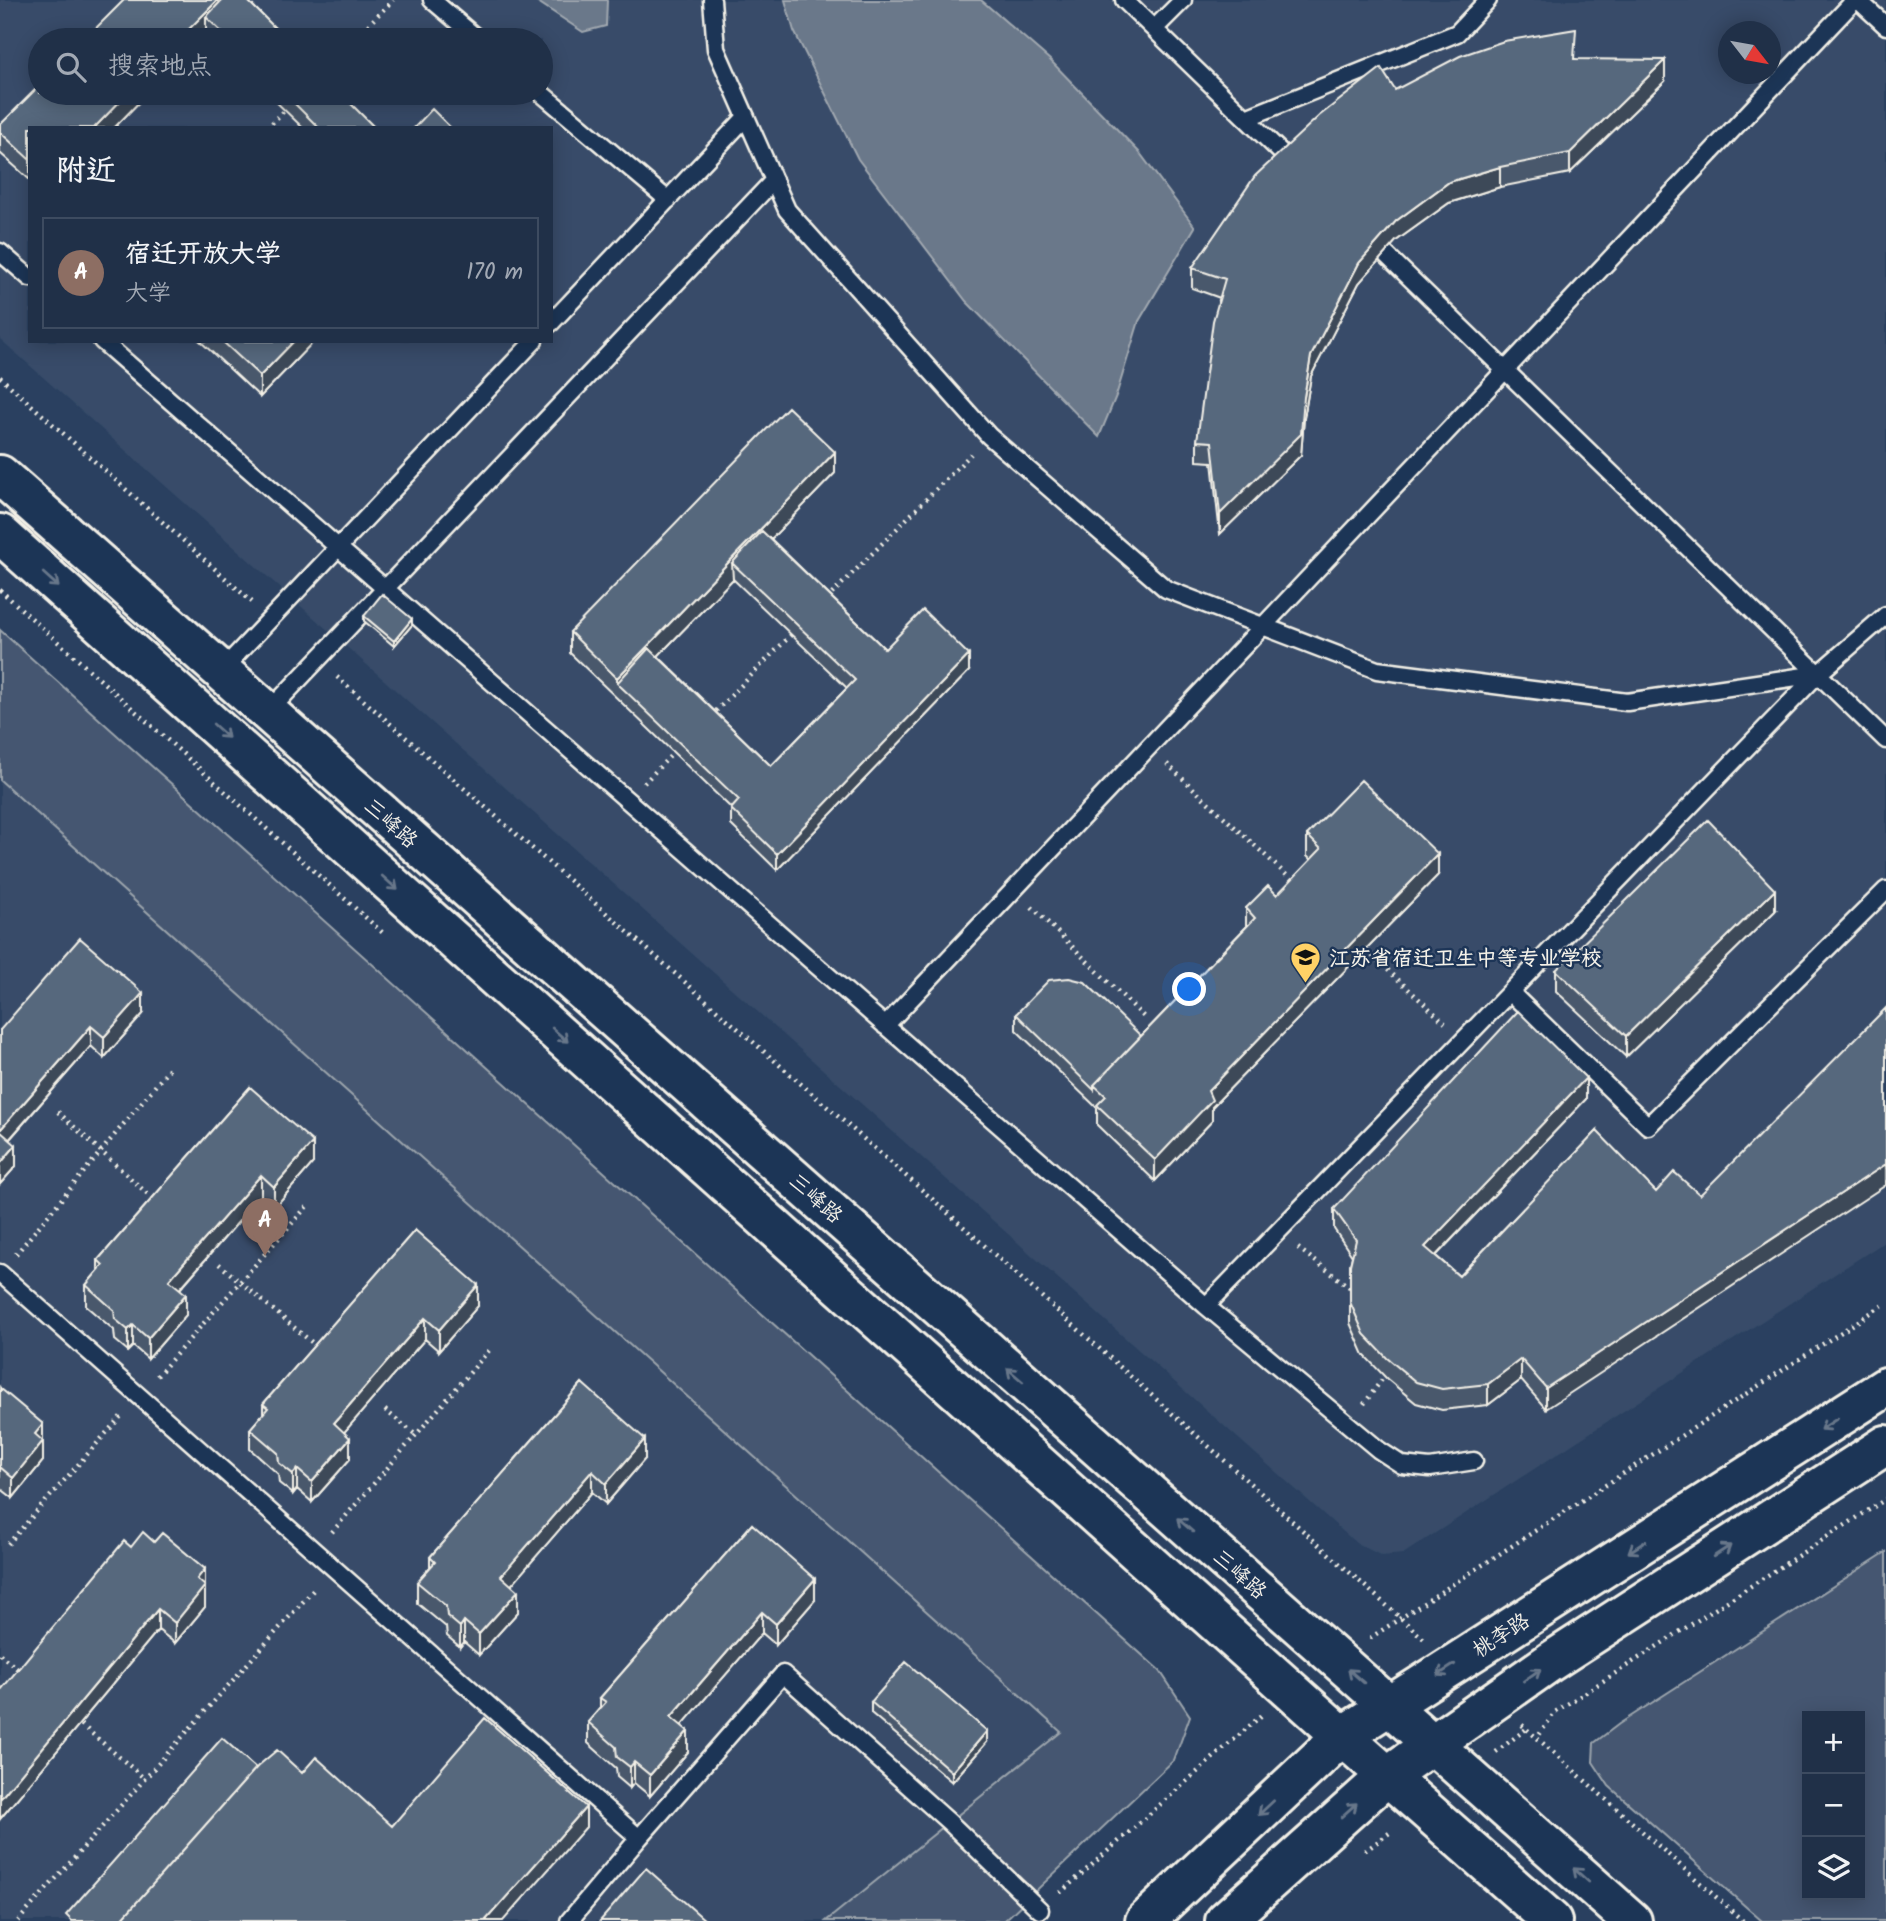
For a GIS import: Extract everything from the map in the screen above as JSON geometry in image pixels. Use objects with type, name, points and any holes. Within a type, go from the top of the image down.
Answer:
[{"type":"main road","name":"三峰路","points":[[0,475],[1632,1921]]},
{"type":"main road","points":[[0,534],[1290,1690],[1552,1921]]},
{"type":"main road","name":"桃李路","points":[[1145,1921],[1342,1736],[1886,1387]]},
{"type":"main road","points":[[1225,1921],[1387,1776],[1550,1662],[1886,1446]]},
{"type":"lane","points":[[432,0],[465,28]]},
{"type":"lane","points":[[712,0],[716,49],[787,210],[989,436],[1166,589],[1377,670],[1627,702],[1818,674]]},
{"type":"lane","points":[[1124,0],[1306,176]]},
{"type":"lane","points":[[1154,29],[1183,0]]},
{"type":"lane","points":[[1246,118],[1457,33],[1488,0]]},
{"type":"lane","points":[[885,1026],[1856,0],[1886,26]]},
{"type":"lane","points":[[553,103],[668,200]]},
{"type":"lane","points":[[553,321],[746,117]]},
{"type":"lane","points":[[267,713],[774,180]]},
{"type":"lane","points":[[1355,225],[1886,740]]},
{"type":"lane","points":[[0,252],[28,276]]},
{"type":"lane","points":[[104,343],[1206,1306],[1349,1425],[1402,1465],[1430,1468],[1474,1461]]},
{"type":"lane","points":[[220,672],[532,343]]},
{"type":"lane","points":[[1206,1306],[1818,674],[1886,615]]},
{"type":"lane","points":[[1510,992],[1648,1126],[1886,890]]},
{"type":"lane","points":[[0,1273],[639,1838]]},
{"type":"lane","points":[[569,1921],[783,1674],[949,1822],[1040,1910]]},
{"type":"path","points":[[365,28],[393,0]]},
{"type":"path","points":[[269,126],[290,105]]},
{"type":"path","points":[[0,376],[270,618]]},
{"type":"path","points":[[823,603],[989,436]]},
{"type":"path","points":[[705,722],[793,633]]},
{"type":"path","points":[[317,660],[948,1213],[1454,1665]]},
{"type":"path","points":[[627,800],[686,741]]},
{"type":"path","points":[[1148,747],[1301,889]]},
{"type":"path","points":[[1014,889],[1146,1019]]},
{"type":"path","points":[[1362,946],[1463,1040]]},
{"type":"path","points":[[0,1273],[170,1068]]},
{"type":"path","points":[[58,1112],[151,1197]]},
{"type":"path","points":[[1278,1232],[1362,1297]]},
{"type":"path","points":[[219,1264],[316,1345]]},
{"type":"path","points":[[1337,1660],[1886,1303]]},
{"type":"path","points":[[315,1552],[492,1347]]},
{"type":"path","points":[[1349,1425],[1393,1365]]},
{"type":"path","points":[[385,1410],[416,1435]]},
{"type":"path","points":[[1538,1738],[1555,1712],[1886,1500]]},
{"type":"path","points":[[18,1921],[333,1568]]},
{"type":"path","points":[[0,1654],[31,1681]]},
{"type":"path","points":[[1040,1910],[1290,1690]]},
{"type":"path","points":[[1494,1701],[1743,1921]]},
{"type":"path","points":[[72,1716],[145,1779]]},
{"type":"shaded area","name":"江苏省宿迁卫生中等专业学校","points":[[0,0],[1886,0],[1886,1241],[1403,1554],[1382,1556],[1356,1543],[0,339]]},
{"type":"shaded area","points":[[535,0],[607,0],[606,26],[583,32]]},
{"type":"shaded area","points":[[785,0],[981,0],[1050,60],[1139,152],[1195,227],[1139,321],[1116,396],[1099,437],[966,301],[858,159],[794,31]]},
{"type":"shaded area","points":[[0,630],[1160,1671],[1190,1716],[1174,1760],[1004,1921],[826,1921],[1061,1732],[0,780]]},
{"type":"shaded area","points":[[0,780],[1062,1732],[826,1921],[0,1921]]},
{"type":"shaded area","points":[[1886,1552],[1886,1921],[1762,1921],[1609,1786],[1593,1762],[1594,1743],[1619,1724]]},
{"type":"building","points":[[124,0],[218,0],[190,28],[96,28]]},
{"type":"building","points":[[222,0],[247,0],[275,28],[217,28],[206,17]]},
{"type":"building","points":[[1576,29],[1574,59],[1665,60],[1570,153],[1500,167],[1449,182],[1396,221],[1359,263],[1311,356],[1301,434],[1220,514],[1212,442],[1197,441],[1213,321],[1225,279],[1192,268],[1255,176],[1319,116],[1381,68],[1395,90],[1460,56],[1504,41]]},
{"type":"building","points":[[28,97],[28,105],[116,105],[96,126],[28,126],[28,158],[0,132],[0,125]]},
{"type":"building","points":[[296,105],[352,105],[373,126],[317,126]]},
{"type":"building","points":[[432,109],[449,126],[416,126]]},
{"type":"building","points":[[224,343],[292,343],[260,376]]},
{"type":"building","points":[[788,407],[835,452],[617,678],[570,632]]},
{"type":"building","points":[[762,531],[885,649],[923,610],[969,655],[777,854],[731,809],[739,800],[617,683],[649,648],[771,766],[855,680],[732,563]]},
{"type":"building","points":[[382,594],[412,619],[394,641],[364,616]]},
{"type":"building","points":[[1361,780],[1438,854],[1208,1091],[1212,1100],[1155,1160],[1097,1105],[1106,1096],[1094,1085],[1255,918],[1246,908],[1268,886],[1277,895],[1321,849],[1307,835]]},
{"type":"building","points":[[1708,820],[1775,890],[1626,1036],[1556,970]]},
{"type":"building","points":[[80,938],[143,993],[104,1037],[91,1026],[0,1130],[0,1030]]},
{"type":"building","points":[[1069,978],[1085,982],[1141,1036],[1094,1085],[1094,1090],[1016,1014],[1049,980]]},
{"type":"building","points":[[1886,1008],[1886,1164],[1546,1388],[1521,1359],[1488,1384],[1442,1389],[1416,1382],[1364,1334],[1350,1302],[1350,1265],[1356,1240],[1334,1209],[1518,1011],[1586,1078],[1425,1247],[1459,1276],[1597,1131],[1656,1192],[1674,1172],[1700,1195]]},
{"type":"building","points":[[250,1087],[313,1142],[274,1187],[261,1175],[169,1280],[186,1294],[148,1338],[133,1325],[128,1330],[115,1319],[114,1310],[86,1285],[103,1265],[98,1260]]},
{"type":"building","points":[[0,1131],[16,1145],[0,1164]]},
{"type":"building","points":[[415,1230],[478,1285],[439,1330],[425,1318],[334,1423],[350,1438],[312,1482],[297,1469],[293,1474],[279,1463],[278,1453],[250,1429],[268,1408],[263,1404]]},
{"type":"building","points":[[582,1383],[645,1439],[606,1484],[592,1471],[501,1576],[518,1591],[479,1634],[464,1621],[460,1627],[447,1616],[446,1606],[417,1582],[435,1562],[430,1557]]},
{"type":"building","points":[[0,1388],[43,1424],[35,1434],[43,1441],[13,1478],[0,1467]]},
{"type":"building","points":[[752,1524],[815,1579],[776,1624],[762,1612],[671,1717],[688,1731],[650,1775],[634,1762],[630,1767],[617,1757],[616,1747],[588,1722],[606,1702],[600,1698]]},
{"type":"building","points":[[143,1532],[154,1542],[162,1533],[205,1569],[197,1579],[205,1586],[175,1623],[158,1609],[0,1799],[0,1691],[124,1541],[131,1547]]},
{"type":"building","points":[[906,1662],[987,1731],[952,1772],[871,1702]]},
{"type":"building","points":[[485,1718],[586,1807],[485,1921],[120,1921],[258,1766],[277,1750],[302,1773],[316,1757],[392,1826]]},
{"type":"building","points":[[222,1738],[256,1768],[120,1921],[72,1921],[66,1915]]},
{"type":"building","points":[[646,1868],[706,1921],[600,1921]]},
{"type":"place","name":"江苏省宿迁卫生中等专业学校","points":[[1306,985]]},
{"type":"place","name":"宿迁开放大学","points":[[265,1256]]}]
